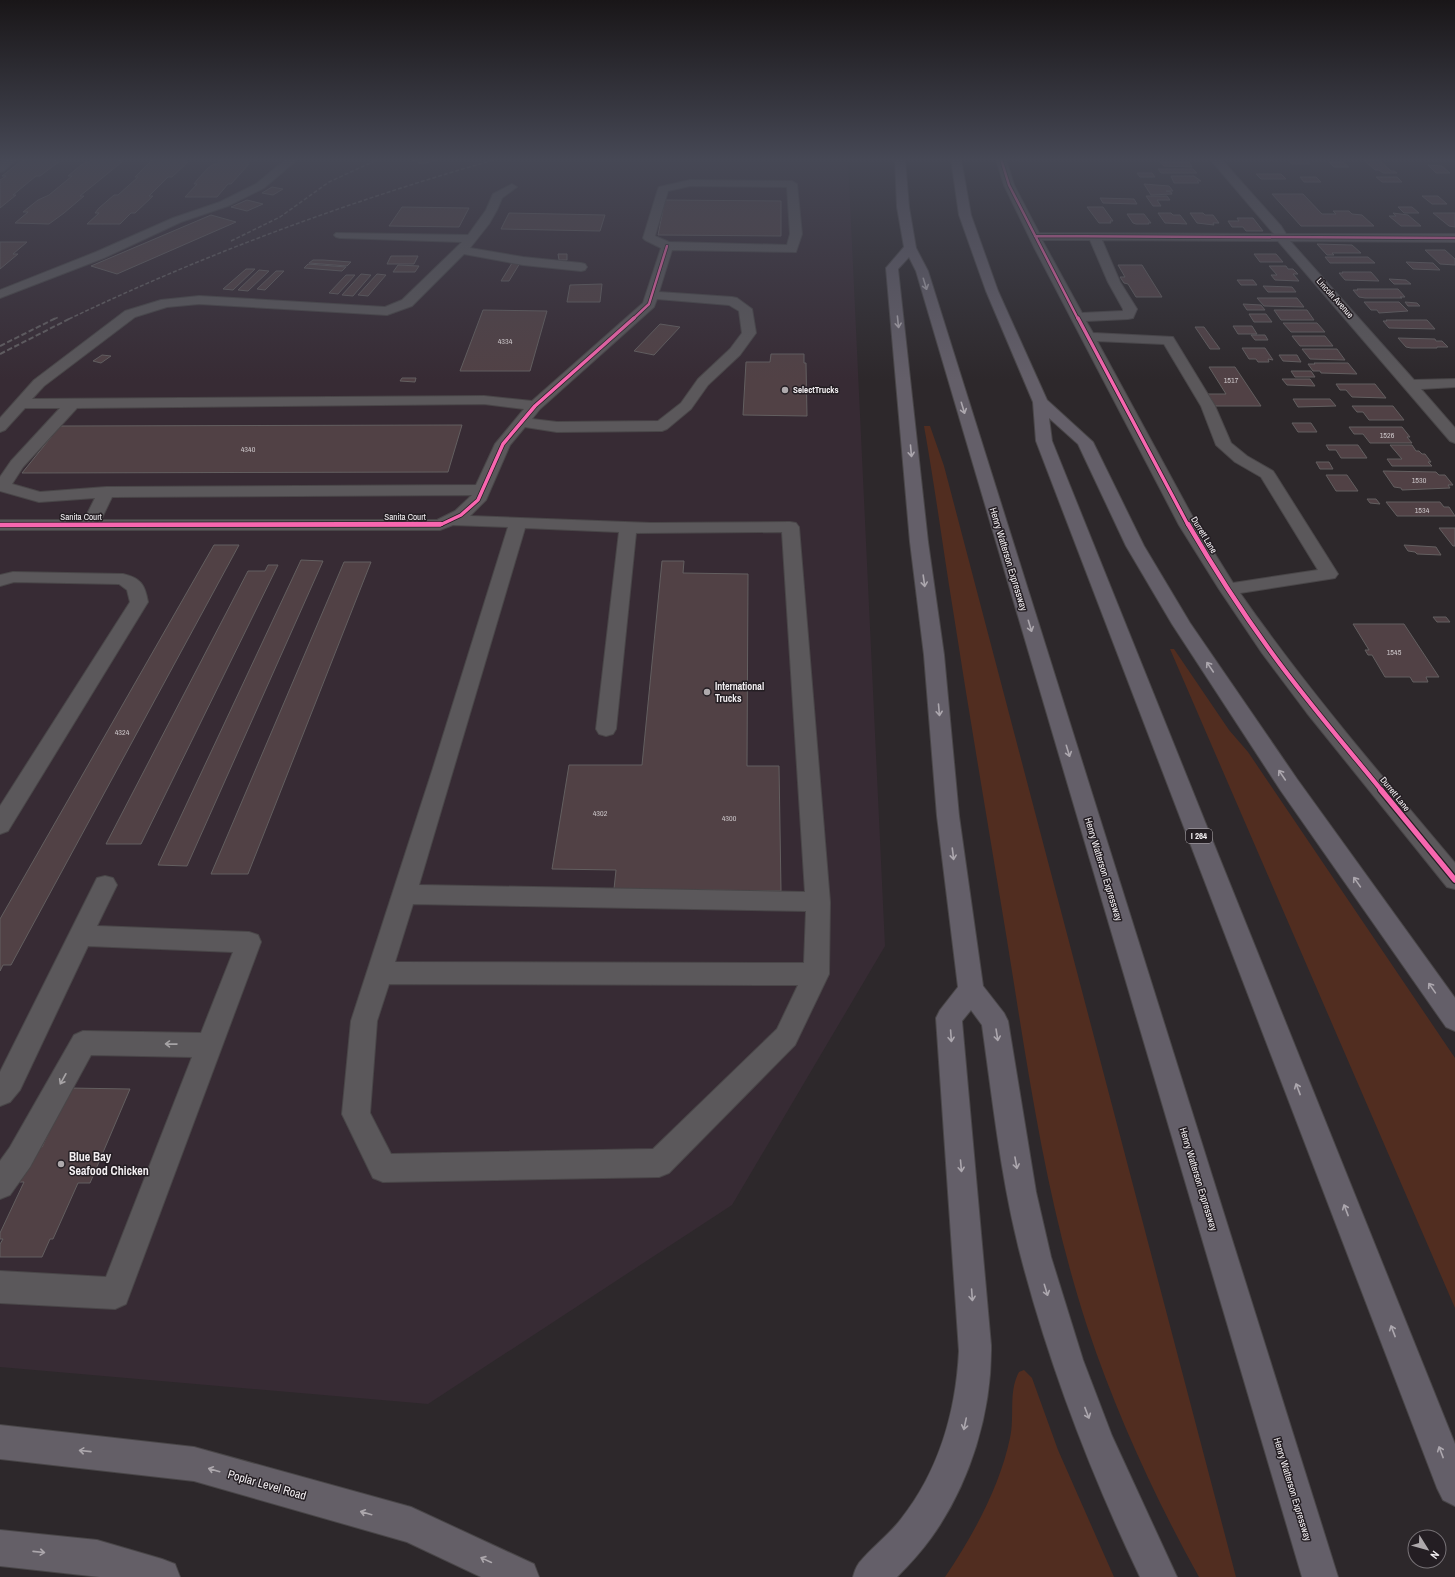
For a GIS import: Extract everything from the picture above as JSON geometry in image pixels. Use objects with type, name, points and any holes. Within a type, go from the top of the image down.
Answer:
[{"type":"highway","name":"Henry Watterson Expressway","points":[[907,233],[910,248],[922,271],[1320,1577]]},
{"type":"highway","name":"I 264","points":[[971,233],[992,291],[1040,402],[1044,441],[1455,1488]]},
{"type":"highway","points":[[910,248],[892,268],[919,542],[934,655],[948,816],[971,990],[995,1021],[1021,1192],[1036,1257],[1066,1360],[1098,1443],[1159,1577]]},
{"type":"highway","points":[[1040,402],[1085,442],[1135,546],[1182,624],[1289,785],[1455,1019]]},
{"type":"highway","points":[[871,1577],[898,1550],[925,1516],[946,1477],[962,1437],[971,1395],[975,1354],[973,1313],[949,1018],[971,990]]},
{"type":"main road","name":"Poplar Level Road","points":[[0,1442],[194,1464],[411,1525],[521,1577]]},
{"type":"main road","points":[[0,1548],[97,1558],[162,1577]]},
{"type":"street","points":[[0,294],[100,255],[149,233]]},
{"type":"street","points":[[0,427],[37,384],[130,314],[153,306],[199,300],[387,311],[393,310],[407,303],[472,239],[476,233]]},
{"type":"street","points":[[651,233],[649,238],[667,246],[792,249],[796,233]]},
{"type":"street","name":"Durrett Lane","points":[[1033,233],[1188,525],[1228,589],[1269,649],[1314,708],[1455,880]]},
{"type":"street","name":"Lincoln Avenue","points":[[1280,233],[1286,244],[1455,438]]},
{"type":"street","points":[[340,234],[472,239]]},
{"type":"street","points":[[1035,236],[1455,238]]},
{"type":"street","points":[[1077,317],[1128,315],[1130,309],[1114,282],[1095,237]]},
{"type":"street","name":"Sanita Court","points":[[0,524],[440,525],[461,515],[478,500],[503,444],[535,406],[649,304],[667,246]]},
{"type":"street","points":[[461,250],[524,261],[581,267]]},
{"type":"street","points":[[521,422],[557,427],[662,426],[686,406],[703,382],[735,352],[749,333],[745,309],[732,301],[652,295]]},
{"type":"street","points":[[1088,337],[1168,340],[1208,406],[1224,445],[1241,459],[1267,474],[1329,574],[1228,589]]},
{"type":"street","points":[[1410,385],[1455,383]]},
{"type":"street","points":[[21,404],[484,400],[535,406]]},
{"type":"street","points":[[73,403],[17,464],[2,486],[39,497],[106,492],[483,490]]},
{"type":"street","points":[[90,525],[106,492]]},
{"type":"street","points":[[450,520],[628,527],[790,527],[818,902],[816,974],[786,1037],[660,1163],[383,1168],[356,1114],[364,1021],[444,768],[518,523]]},
{"type":"street","points":[[606,729],[628,527]]},
{"type":"street","points":[[0,581],[13,577],[123,579],[136,587],[139,602],[0,825]]},
{"type":"street","points":[[0,1093],[10,1081],[104,884]]},
{"type":"street","points":[[404,894],[818,902]]},
{"type":"street","points":[[0,1287],[115,1293],[249,942],[80,936]]},
{"type":"street","points":[[378,973],[816,974]]},
{"type":"street","points":[[0,1185],[20,1157],[83,1043],[210,1045]]},
{"type":"shaded area","points":[[0,233],[851,233],[885,946],[732,1205],[428,1404],[0,1367]]},
{"type":"shaded area","points":[[924,426],[930,426],[944,466],[1236,1577],[1199,1577],[1167,1517],[1137,1454],[1098,1359],[1073,1279],[1049,1183],[1031,1086]]},
{"type":"shaded area","points":[[1170,649],[1174,649],[1229,730],[1248,752],[1455,1058],[1455,1308]]},
{"type":"shaded area","points":[[1024,1370],[1032,1378],[1058,1450],[1114,1577],[945,1577],[966,1545],[1000,1474],[1010,1438],[1014,1388],[1019,1372]]},
{"type":"building","points":[[170,233],[212,233],[117,274],[91,266]]},
{"type":"building","points":[[658,233],[781,233],[781,236],[658,235]]},
{"type":"building","points":[[0,242],[27,242],[13,254],[18,254],[0,269]]},
{"type":"building","points":[[1317,244],[1352,245],[1361,253],[1332,253],[1334,255],[1327,255]]},
{"type":"building","points":[[1425,250],[1445,250],[1455,259],[1455,265],[1440,264]]},
{"type":"building","points":[[558,254],[567,254],[567,260],[559,260]]},
{"type":"building","points":[[1254,254],[1276,254],[1283,262],[1260,262]]},
{"type":"building","points":[[391,256],[418,256],[414,264],[387,264]]},
{"type":"building","points":[[1325,257],[1368,257],[1375,263],[1330,263]]},
{"type":"building","points":[[313,260],[351,262],[347,266],[309,263]]},
{"type":"building","points":[[1406,262],[1433,263],[1440,270],[1413,269]]},
{"type":"building","points":[[512,263],[520,263],[509,281],[501,281]]},
{"type":"building","points":[[308,264],[346,267],[342,271],[304,268]]},
{"type":"building","points":[[398,265],[419,266],[415,272],[393,272]]},
{"type":"building","points":[[1118,265],[1142,265],[1162,297],[1136,297],[1128,284],[1124,283],[1120,277],[1125,277]]},
{"type":"building","points":[[1269,266],[1286,266],[1288,269],[1293,269],[1298,274],[1293,274],[1299,281],[1275,280],[1271,275],[1277,275]]},
{"type":"building","points":[[246,269],[255,269],[233,290],[223,289]]},
{"type":"building","points":[[259,270],[269,271],[248,291],[238,290]]},
{"type":"building","points":[[276,271],[284,271],[265,290],[257,289]]},
{"type":"building","points":[[1342,272],[1371,272],[1379,281],[1345,280],[1339,273],[1343,273]]},
{"type":"building","points":[[361,274],[371,275],[353,296],[342,295]]},
{"type":"building","points":[[377,274],[386,275],[368,296],[358,295]]},
{"type":"building","points":[[346,275],[355,275],[338,294],[329,293]]},
{"type":"building","points":[[1389,279],[1406,280],[1411,284],[1394,284]]},
{"type":"building","points":[[1237,280],[1253,280],[1257,285],[1241,285]]},
{"type":"building","points":[[602,284],[600,302],[567,302],[570,285]]},
{"type":"building","points":[[1263,286],[1292,287],[1296,292],[1268,292]]},
{"type":"building","points":[[1357,289],[1398,289],[1405,297],[1359,297],[1353,290],[1358,290]]},
{"type":"building","points":[[1257,298],[1297,298],[1304,307],[1264,306]]},
{"type":"building","points":[[1364,302],[1399,302],[1408,311],[1379,313],[1377,310],[1371,310]]},
{"type":"building","points":[[1405,302],[1417,303],[1420,306],[1408,306]]},
{"type":"building","points":[[1243,304],[1261,305],[1265,310],[1247,310]]},
{"type":"building","points":[[483,310],[547,311],[530,371],[460,371]]},
{"type":"building","points":[[1274,310],[1307,310],[1314,320],[1281,320]]},
{"type":"building","points":[[1249,314],[1266,314],[1272,322],[1254,322]]},
{"type":"building","points":[[1386,320],[1427,320],[1435,329],[1389,328],[1383,321],[1387,321]]},
{"type":"building","points":[[1283,323],[1317,323],[1325,332],[1291,332]]},
{"type":"building","points":[[660,324],[680,327],[654,355],[634,351]]},
{"type":"building","points":[[1233,326],[1252,326],[1257,334],[1238,334]]},
{"type":"building","points":[[1195,327],[1204,327],[1220,349],[1210,349]]},
{"type":"building","points":[[1251,335],[1265,335],[1268,340],[1255,340]]},
{"type":"building","points":[[1292,336],[1325,336],[1333,346],[1300,346]]},
{"type":"building","points":[[1398,338],[1435,339],[1436,341],[1442,341],[1448,347],[1411,348],[1406,347]]},
{"type":"building","points":[[1242,348],[1265,348],[1273,360],[1268,359],[1269,362],[1258,362],[1256,359],[1249,359]]},
{"type":"building","points":[[1302,349],[1337,349],[1345,360],[1310,359]]},
{"type":"building","points":[[771,354],[804,354],[804,363],[806,363],[807,416],[743,415],[746,362],[770,362]]},
{"type":"building","points":[[102,355],[111,356],[101,363],[93,361]]},
{"type":"building","points":[[1279,355],[1297,355],[1301,362],[1283,361]]},
{"type":"building","points":[[1314,363],[1348,363],[1357,374],[1321,373],[1320,371],[1313,371],[1308,364],[1315,364]]},
{"type":"building","points":[[1209,367],[1235,367],[1261,406],[1215,406],[1208,394],[1226,394]]},
{"type":"building","points":[[1291,371],[1311,371],[1315,377],[1295,377]]},
{"type":"building","points":[[402,378],[416,378],[415,382],[400,381]]},
{"type":"building","points":[[1282,379],[1310,379],[1315,386],[1287,385]]},
{"type":"building","points":[[1336,384],[1375,384],[1386,398],[1352,397],[1346,390],[1340,390]]},
{"type":"building","points":[[1293,399],[1330,399],[1336,406],[1298,407]]},
{"type":"building","points":[[1352,406],[1393,406],[1404,420],[1369,420],[1363,412],[1357,412]]},
{"type":"building","points":[[1292,423],[1311,423],[1317,432],[1298,432]]},
{"type":"building","points":[[462,425],[448,472],[22,473],[60,426]]},
{"type":"building","points":[[1349,427],[1402,427],[1410,437],[1407,437],[1412,443],[1370,443],[1363,434],[1354,434]]},
{"type":"building","points":[[1326,445],[1358,445],[1367,458],[1341,458],[1336,450],[1329,450]]},
{"type":"building","points":[[1390,445],[1412,445],[1416,451],[1425,454],[1431,462],[1428,462],[1432,466],[1392,466],[1387,459],[1402,459]]},
{"type":"building","points":[[1316,462],[1329,462],[1333,469],[1320,469]]},
{"type":"building","points":[[1383,471],[1436,472],[1439,475],[1445,475],[1453,485],[1448,485],[1450,488],[1402,490],[1401,488],[1394,487]]},
{"type":"building","points":[[1326,475],[1347,475],[1358,491],[1336,491]]},
{"type":"building","points":[[1367,499],[1376,499],[1380,504],[1370,503]]},
{"type":"building","points":[[1386,502],[1440,502],[1444,507],[1449,507],[1455,516],[1397,516]]},
{"type":"building","points":[[1439,528],[1455,528],[1455,546],[1453,546]]},
{"type":"building","points":[[214,545],[239,545],[11,965],[3,965],[0,971],[0,919]]},
{"type":"building","points":[[1404,545],[1436,547],[1441,555],[1417,554],[1415,552],[1408,551]]},
{"type":"building","points":[[301,560],[323,561],[187,866],[158,865]]},
{"type":"building","points":[[662,561],[684,561],[683,573],[748,574],[747,766],[779,766],[781,891],[614,889],[616,870],[552,869],[569,765],[642,765]]},
{"type":"building","points":[[344,562],[371,562],[248,874],[211,874]]},
{"type":"building","points":[[268,565],[278,565],[141,844],[106,844],[248,571],[265,571]]},
{"type":"building","points":[[1433,617],[1446,617],[1450,622],[1437,622]]},
{"type":"building","points":[[1353,624],[1404,624],[1439,677],[1426,677],[1428,682],[1413,682],[1410,677],[1385,677],[1372,655],[1368,655],[1365,650],[1369,650]]},
{"type":"building","points":[[69,1088],[130,1089],[90,1183],[78,1183],[53,1239],[50,1239],[42,1257],[0,1257],[0,1244],[3,1239],[0,1239],[0,1233],[24,1182],[15,1182],[32,1147],[42,1147]]},
{"type":"railway","points":[[231,241],[248,233]]},
{"type":"railway","points":[[69,319],[173,272],[273,233]]},
{"type":"railway","points":[[54,319],[59,317]]},
{"type":"railway","points":[[0,346],[54,319]]},
{"type":"railway","points":[[0,354],[69,319]]},
{"type":"cycle path","points":[[1033,233],[1188,525],[1228,589],[1269,649],[1314,708],[1455,880]]},
{"type":"cycle path","points":[[1035,236],[1455,238]]},
{"type":"cycle path","points":[[0,525],[440,525],[461,515],[478,500],[503,444],[535,406],[649,304],[667,246]]},
{"type":"place","name":"SelectTrucks","points":[[785,390]]},
{"type":"place","name":"International Trucks","points":[[707,692]]},
{"type":"place","name":"Blue Bay Seafood Chicken","points":[[61,1164]]}]
